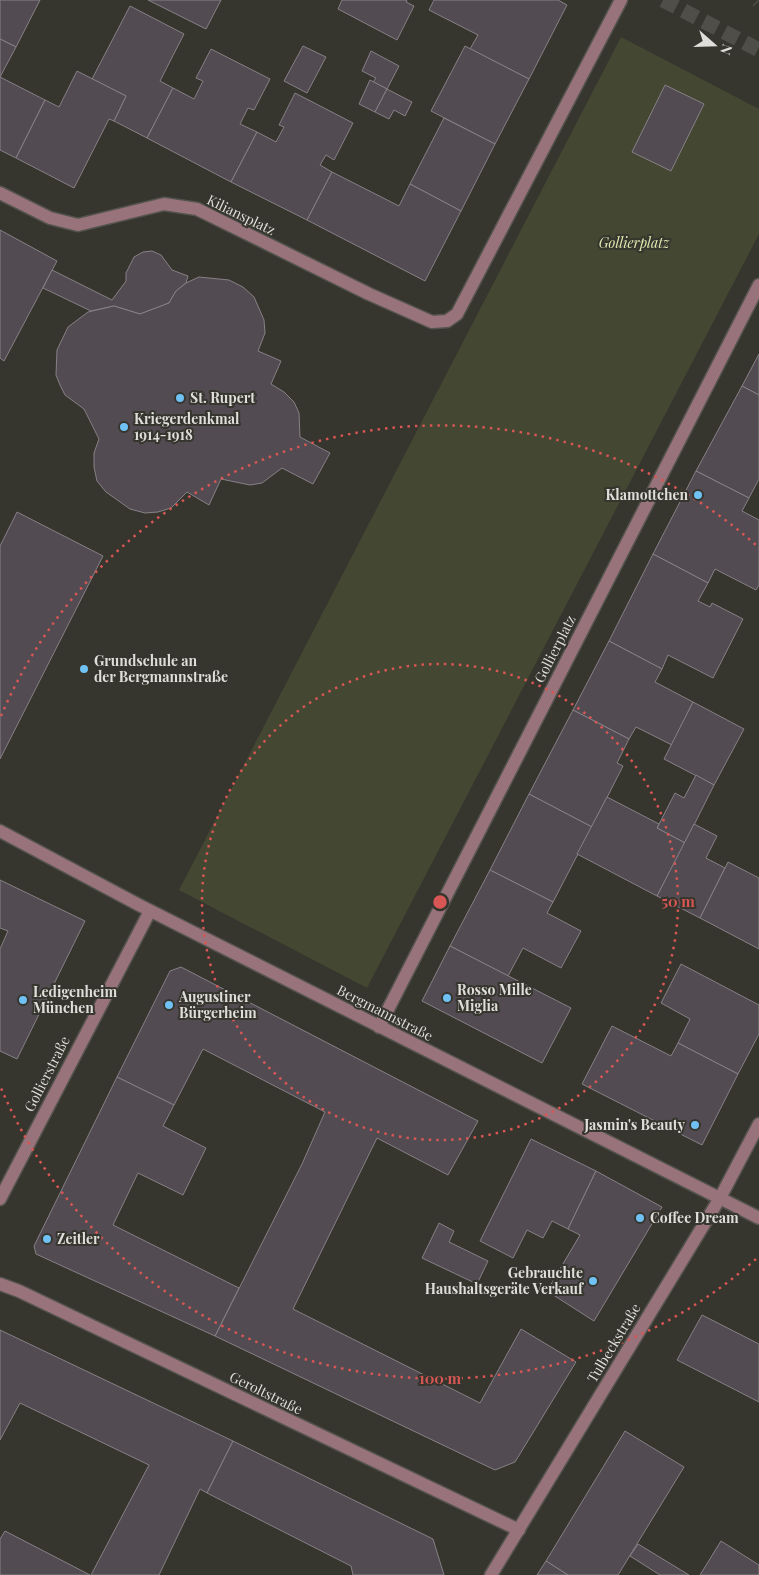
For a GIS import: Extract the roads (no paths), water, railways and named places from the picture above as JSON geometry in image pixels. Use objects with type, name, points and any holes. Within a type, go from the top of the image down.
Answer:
[{"type":"street","name":"Kiliansplatz","points":[[0,193],[50,218],[78,225],[164,204],[197,209],[369,294],[432,322],[447,321],[457,314],[621,0]]},
{"type":"street","name":"Gollierplatz","points":[[379,1027],[759,285]]},
{"type":"street","name":"Bergmannstraße","points":[[0,831],[150,911],[759,1218]]},
{"type":"street","name":"Gollierstraße","points":[[0,1199],[150,911]]},
{"type":"street","name":"Tulbeckstraße","points":[[491,1575],[720,1198],[759,1124]]},
{"type":"street","name":"Geroltstraße","points":[[0,1284],[18,1290],[519,1530]]},
{"type":"tunnel","points":[[663,0],[759,50]]},
{"type":"place","name":"St. Rupert","points":[[180,398]]},
{"type":"place","name":"Kriegerdenkmal 1914-1918","points":[[124,427]]},
{"type":"place","name":"Klamottchen","points":[[698,495]]},
{"type":"place","name":"Grundschule an der Bergmannstraße","points":[[84,669]]},
{"type":"place","name":"Rosso Mille Miglia","points":[[447,998]]},
{"type":"place","name":"Ledigenheim München","points":[[23,1000]]},
{"type":"place","name":"Augustiner Bürgerheim","points":[[169,1005]]},
{"type":"place","name":"Jasmin's Beauty","points":[[695,1125]]},
{"type":"place","name":"Coffee Dream","points":[[640,1218]]},
{"type":"place","name":"Zeitler","points":[[47,1239]]},
{"type":"place","name":"Gebrauchte Haushaltsgeräte Verkauf","points":[[593,1281]]}]
